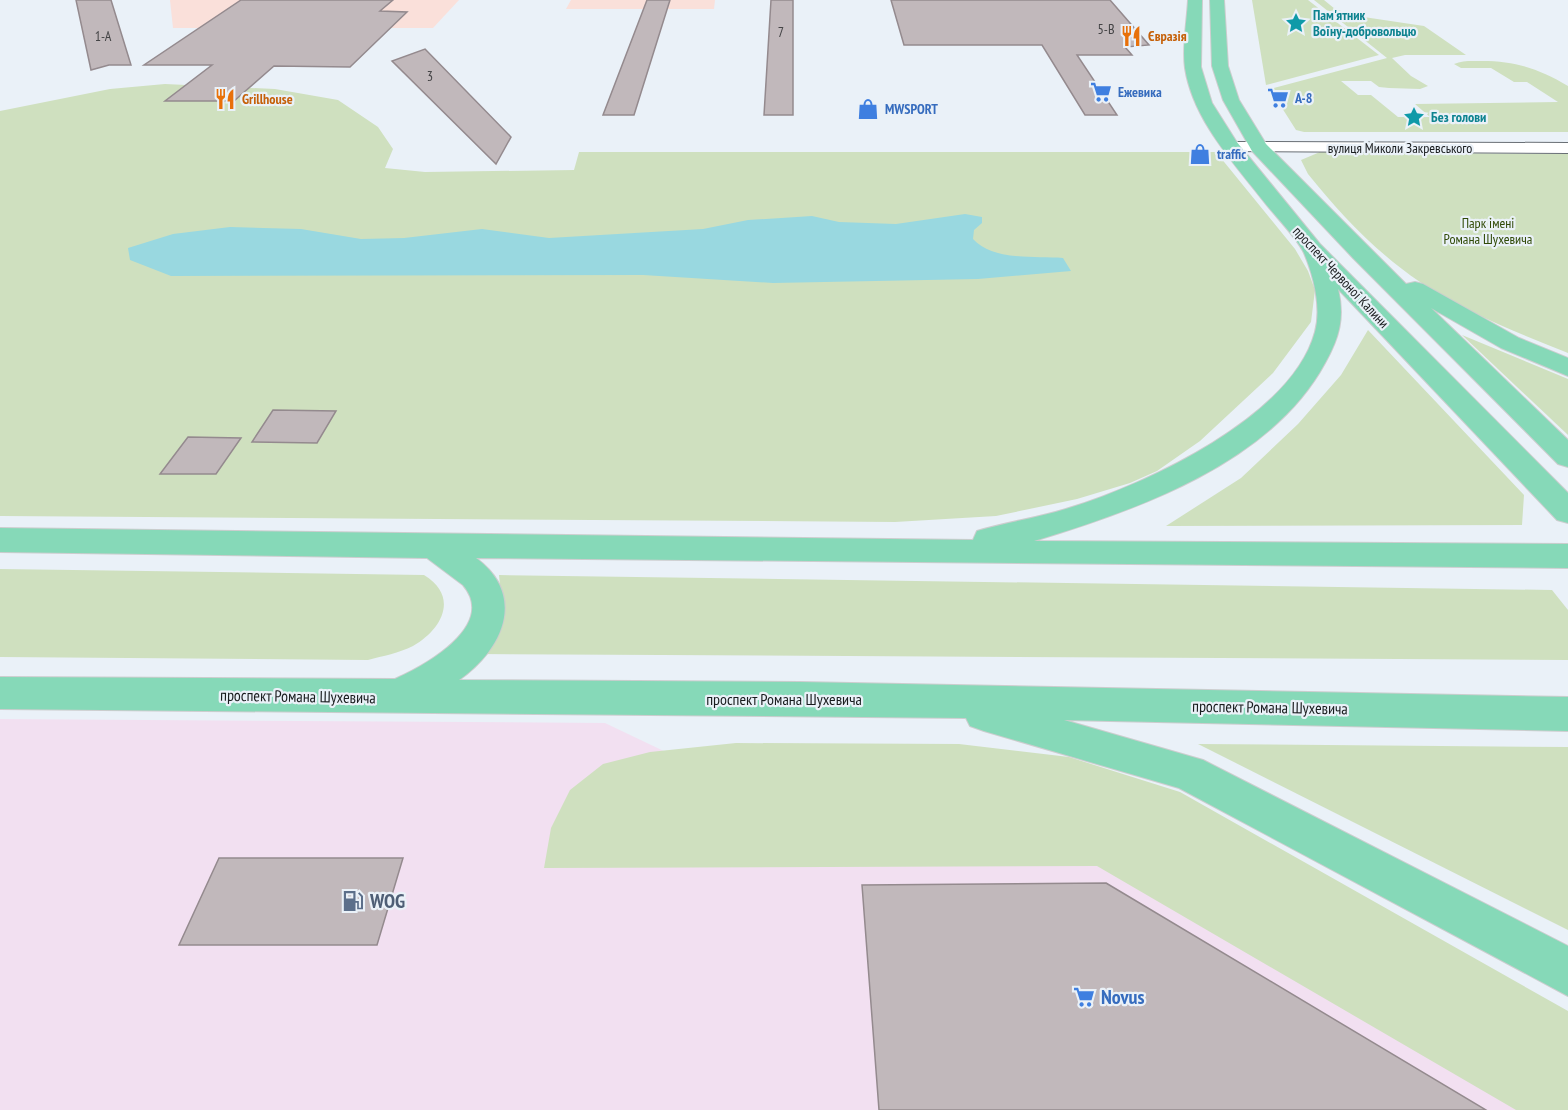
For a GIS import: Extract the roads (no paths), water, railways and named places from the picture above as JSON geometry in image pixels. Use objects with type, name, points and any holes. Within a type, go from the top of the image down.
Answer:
[{"type":"main road","name":"проспект Червоної Калини","points":[[1196,0],[1192,67],[1204,103],[1231,147],[1312,249],[1568,512]]},
{"type":"main road","name":"проспект Червоної Калини","points":[[1217,0],[1220,66],[1231,100],[1259,147],[1361,254],[1568,457]]},
{"type":"main road","points":[[901,552],[1012,535],[1135,496],[1208,458],[1264,422],[1310,366],[1326,339],[1330,311],[1327,287],[1312,249]]},
{"type":"main road","points":[[1361,254],[1466,319],[1568,368]]},
{"type":"main road","points":[[0,540],[901,552],[1568,556]]},
{"type":"main road","points":[[393,697],[430,681],[455,664],[474,645],[485,626],[488,607],[484,587],[470,572],[434,546]]},
{"type":"main road","name":"проспект Романа Шухевича","points":[[0,693],[930,700],[1568,714]]},
{"type":"main road","points":[[930,700],[1062,734],[1189,772],[1568,972]]},
{"type":"street","name":"вулиця Миколи Закревського","points":[[1231,147],[1568,148]]},
{"type":"water","points":[[965,214],[982,217],[982,223],[974,230],[973,239],[981,246],[1015,256],[1063,258],[1071,271],[978,279],[773,283],[643,275],[171,276],[130,260],[128,248],[173,234],[230,227],[301,229],[361,239],[404,238],[482,229],[549,238],[703,229],[748,220],[812,216],[839,222],[896,224]]},
{"type":"place","name":"Пам'ятник Воїну-добровольцю","points":[[1296,23]]},
{"type":"place","name":"Євразія","points":[[1131,36]]},
{"type":"place","name":"Ежевика","points":[[1101,92]]},
{"type":"place","name":"А-8","points":[[1278,98]]},
{"type":"place","name":"Grillhouse","points":[[225,99]]},
{"type":"place","name":"MWSPORT","points":[[868,109]]},
{"type":"place","name":"Без голови","points":[[1414,117]]},
{"type":"place","name":"traffic","points":[[1200,154]]},
{"type":"place","name":"WOG","points":[[353,901]]},
{"type":"place","name":"Novus","points":[[1084,997]]},
{"type":"park label","name":"Парк імені Романа Шухевича","points":[[1488,232]]}]
